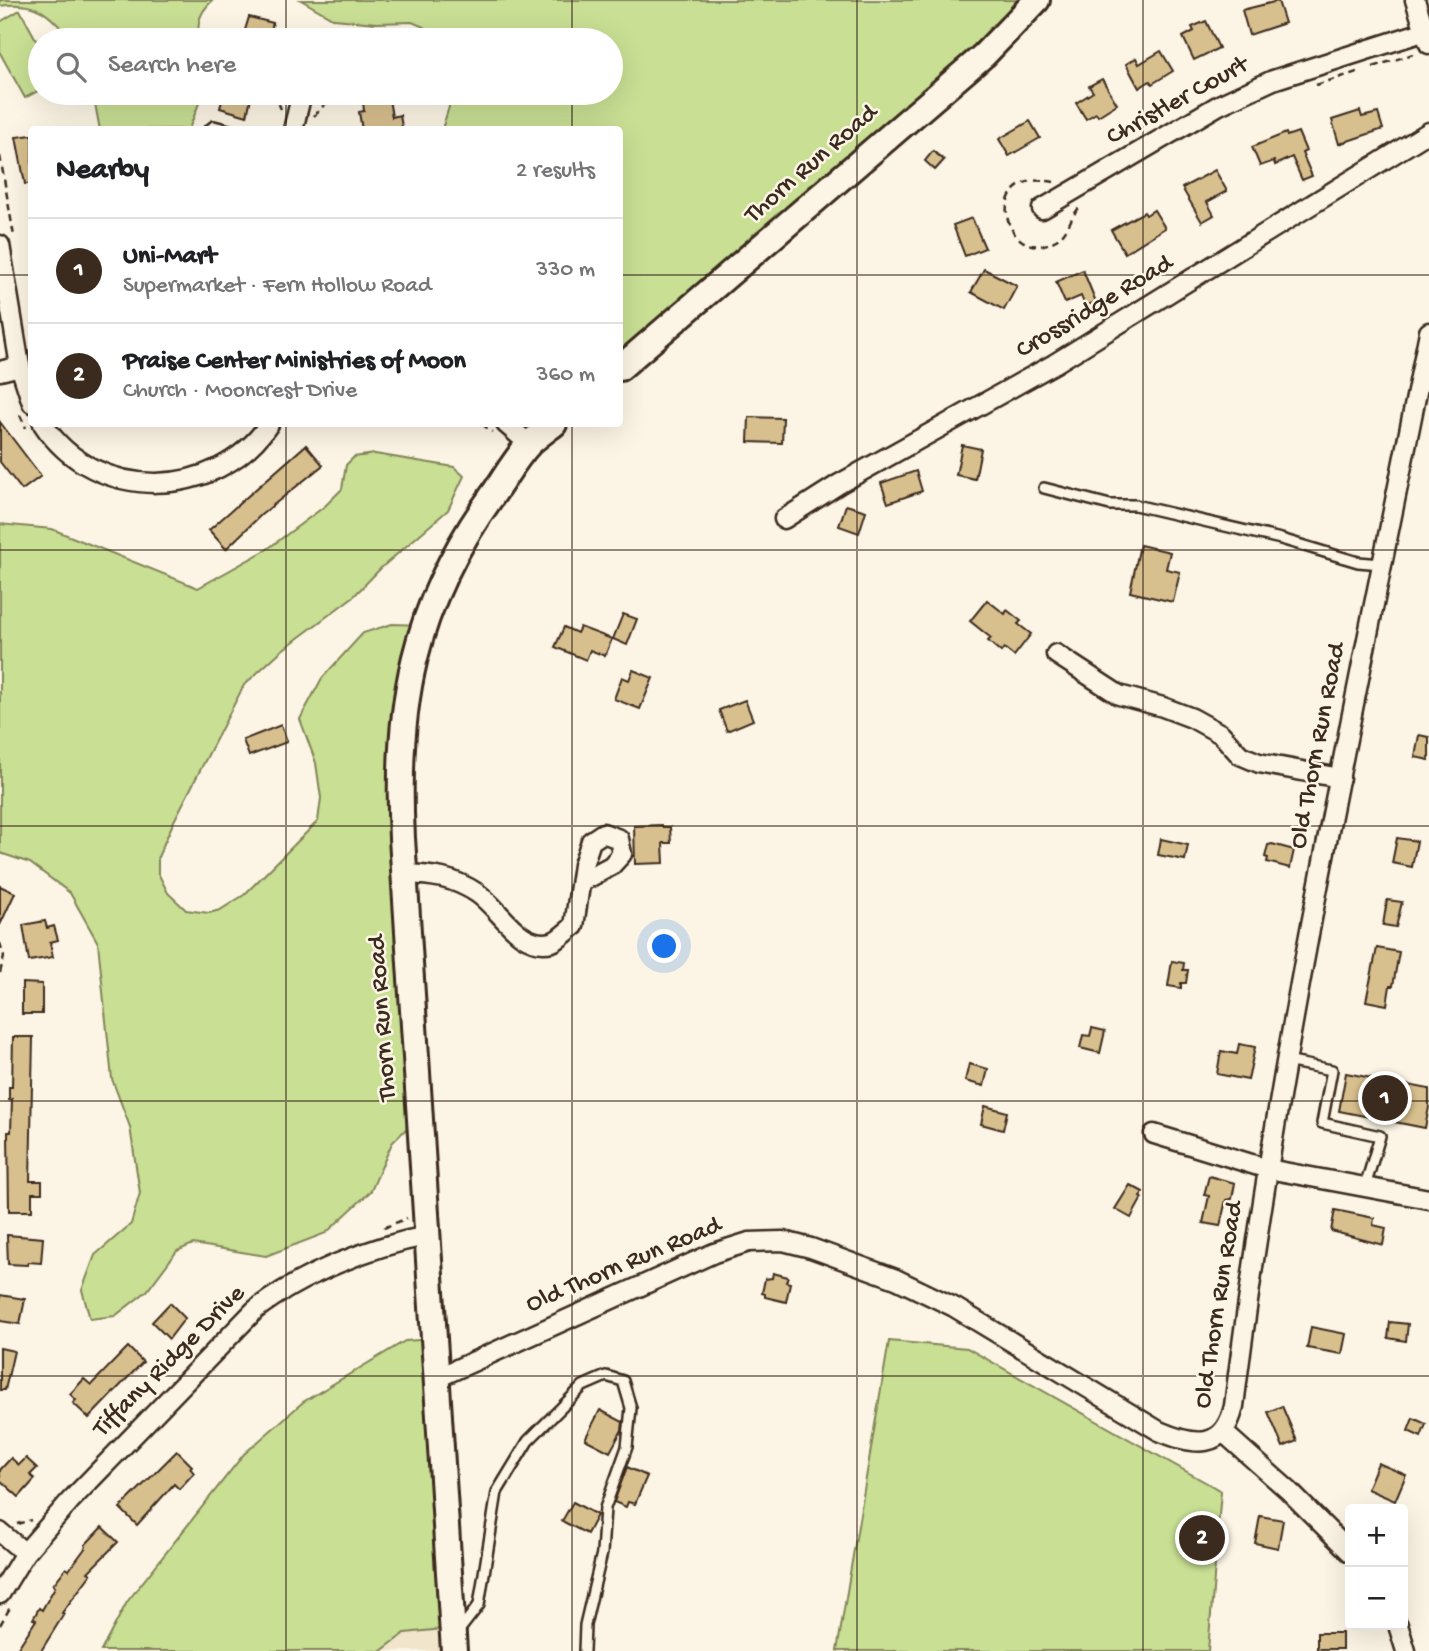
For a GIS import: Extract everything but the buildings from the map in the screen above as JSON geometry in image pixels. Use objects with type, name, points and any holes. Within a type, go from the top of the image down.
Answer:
[{"type":"street","name":"Thorn Run Road","points":[[623,365],[984,55],[1037,0]]},
{"type":"street","points":[[1415,0],[1428,35]]},
{"type":"street","name":"Christler Court","points":[[1042,209],[1230,100],[1273,80],[1428,35]]},
{"type":"street","points":[[294,126],[299,105]]},
{"type":"street","name":"Crossridge Road","points":[[784,519],[839,484],[1054,364],[1429,132]]},
{"type":"street","points":[[0,245],[20,366],[28,391]]},
{"type":"street","name":"Old Thorn Run Road","points":[[437,1378],[714,1253],[749,1242],[773,1240],[811,1248],[921,1289],[1159,1431],[1180,1439],[1200,1442],[1213,1440],[1223,1432],[1234,1406],[1297,991],[1429,332]]},
{"type":"street","points":[[0,371],[20,366]]},
{"type":"street","points":[[46,427],[69,452],[96,470],[134,482],[154,484],[172,483],[217,469],[241,454],[266,427]]},
{"type":"street","points":[[509,427],[529,444]]},
{"type":"street","name":"Thorn Run Road","points":[[454,1645],[404,874],[401,741],[409,684],[442,577],[470,527],[529,444],[550,427]]},
{"type":"street","points":[[1056,654],[1119,695],[1163,707],[1202,723],[1221,734],[1240,755],[1259,763],[1340,778]]},
{"type":"street","points":[[404,874],[439,876],[478,894],[509,925],[535,942],[553,942],[573,926],[581,882]]},
{"type":"street","points":[[1154,1134],[1268,1169],[1429,1199]]},
{"type":"street","name":"Tiffany Ridge Drive","points":[[0,1594],[25,1553],[70,1501],[219,1345],[271,1298],[381,1246],[427,1236]]},
{"type":"street","points":[[1223,1432],[1345,1547]]},
{"type":"street","points":[[0,1532],[25,1553]]},
{"type":"street","points":[[1400,1630],[1406,1651]]},
{"type":"lane","points":[[1044,488],[1110,505],[1135,505],[1281,539],[1358,562],[1382,564]]},
{"type":"lane","points":[[1286,1061],[1332,1070],[1322,1123],[1380,1136],[1365,1187]]},
{"type":"lane","points":[[454,1645],[479,1605],[497,1492],[528,1441],[583,1385],[606,1376],[623,1381],[631,1408],[627,1447],[605,1508],[602,1553],[585,1625],[584,1651]]},
{"type":"path","points":[[280,105],[280,116]]},
{"type":"path","points":[[311,122],[325,105]]},
{"type":"path","points":[[0,943],[4,962],[0,973]]},
{"type":"shaded area","points":[[452,1628],[454,1651],[381,1651],[405,1633]]},
{"type":"green space","points":[[0,0],[213,0],[200,18],[198,28],[61,28],[42,11],[24,5],[0,6]]},
{"type":"green space","points":[[301,0],[1037,0],[623,365],[623,126],[443,126],[449,105],[623,105],[623,28],[425,28],[412,22],[376,23],[334,19]]},
{"type":"green space","points":[[20,10],[30,28],[28,96],[25,98],[0,53],[0,22]]},
{"type":"green space","points":[[95,105],[198,105],[190,126],[99,126]]},
{"type":"green space","points":[[375,454],[454,467],[464,476],[448,510],[381,568],[354,596],[281,651],[244,685],[174,821],[158,857],[158,873],[168,893],[186,910],[209,913],[220,910],[244,895],[318,821],[321,798],[316,763],[300,719],[322,678],[363,633],[392,624],[425,625],[409,684],[420,1115],[392,1143],[371,1191],[326,1233],[266,1256],[193,1244],[177,1251],[147,1291],[115,1316],[90,1319],[82,1290],[95,1255],[131,1224],[140,1193],[130,1127],[112,1079],[98,943],[70,893],[30,863],[0,853],[0,524],[52,529],[198,588],[266,550],[325,506],[342,489],[346,465],[354,457]]},
{"type":"green space","points":[[434,1339],[452,1628],[405,1633],[381,1651],[101,1651],[127,1602],[244,1454],[303,1402],[405,1341]]},
{"type":"green space","points":[[889,1341],[967,1348],[1221,1491],[1208,1651],[837,1651]]},
{"type":"place","name":"Uni-Mart","points":[[1385,1098]]},
{"type":"place","name":"Praise Center Ministries of Moon","points":[[1202,1538]]}]
